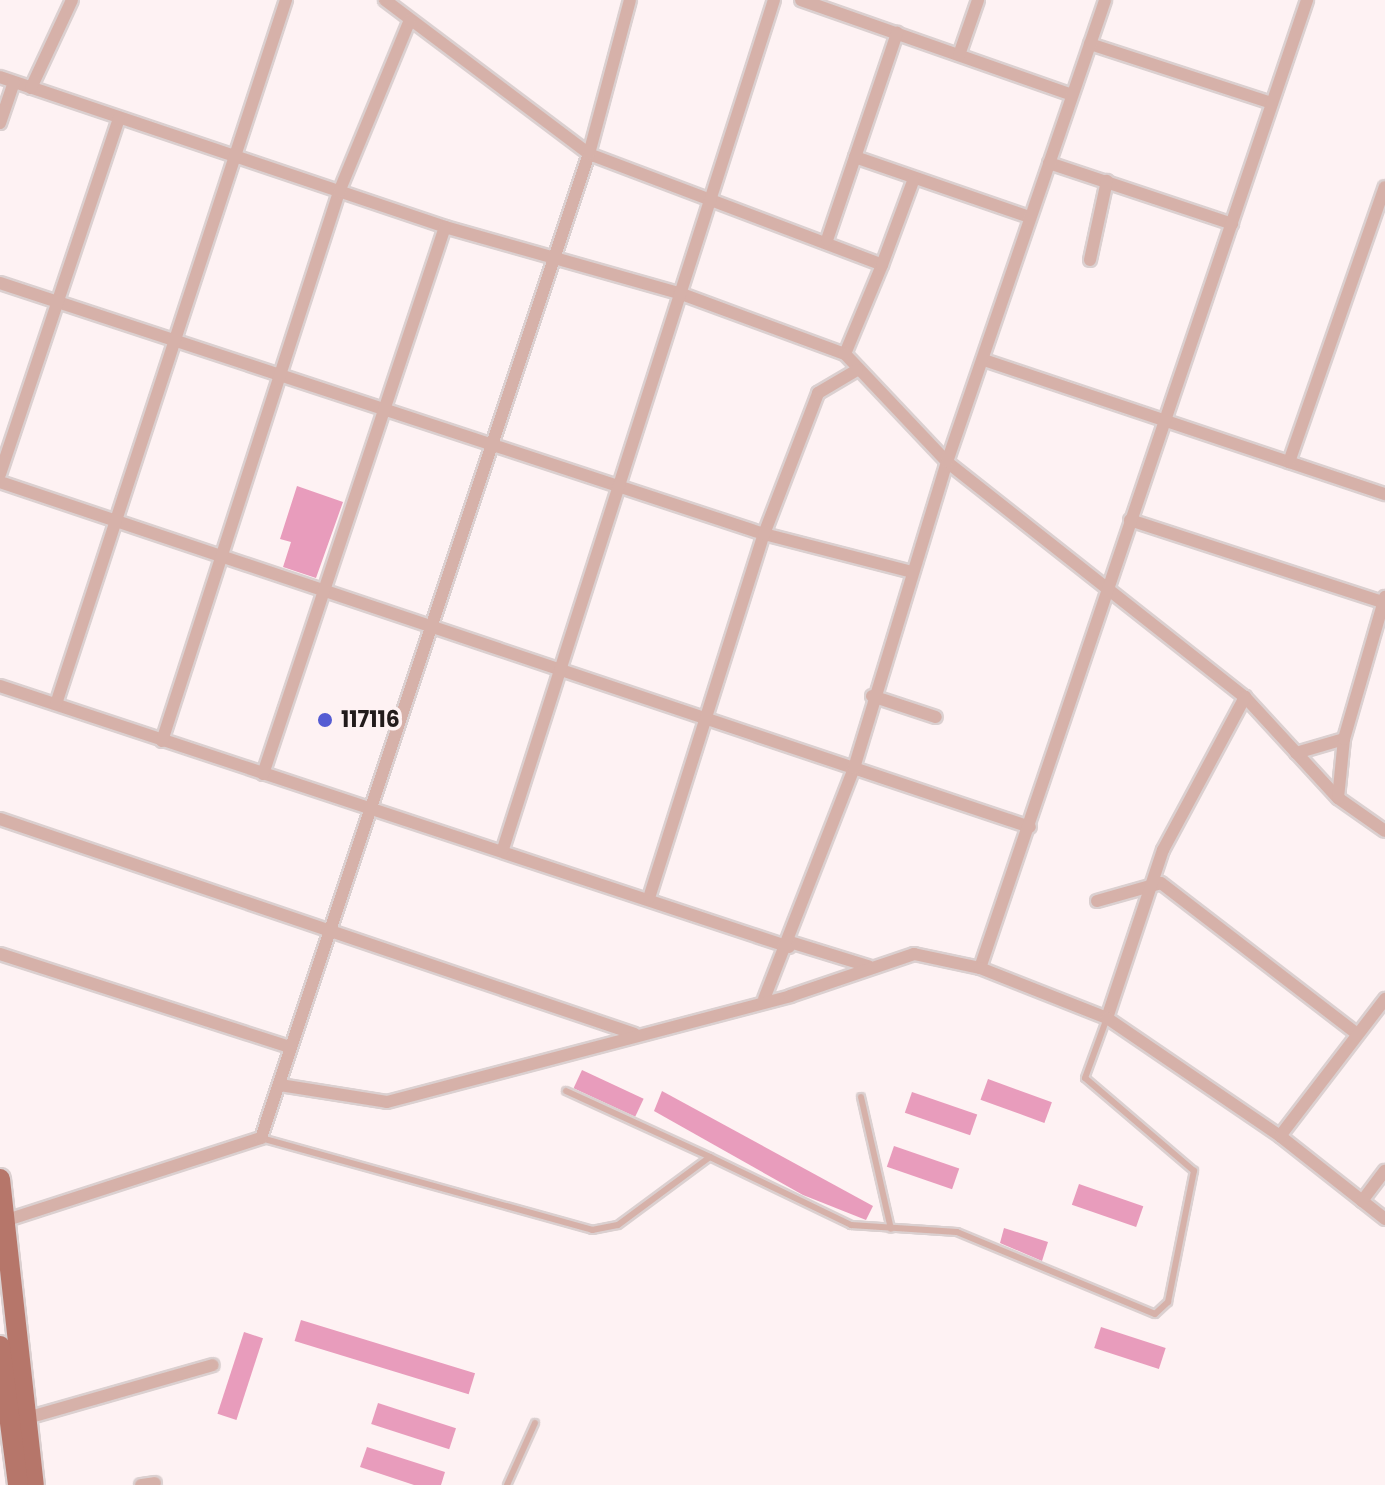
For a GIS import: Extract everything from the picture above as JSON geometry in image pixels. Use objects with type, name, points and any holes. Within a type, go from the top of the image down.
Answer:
[{"type":"main road","points":[[0,1179],[18,1485]]},
{"type":"main road","points":[[0,1346],[13,1422],[34,1485]]},
{"type":"street","points":[[31,88],[72,0]]},
{"type":"street","points":[[56,704],[286,0]]},
{"type":"street","points":[[385,0],[589,154],[827,240],[882,265]]},
{"type":"street","points":[[4,1221],[261,1138],[290,1047],[376,808],[435,628],[490,443],[589,154],[630,0]]},
{"type":"street","points":[[503,849],[621,488],[709,197],[774,0]]},
{"type":"street","points":[[801,0],[1072,95]]},
{"type":"street","points":[[841,13],[846,0]]},
{"type":"street","points":[[959,55],[978,0]]},
{"type":"street","points":[[764,999],[790,945],[854,768],[872,696],[947,462],[1105,0]]},
{"type":"street","points":[[980,968],[1030,827],[1105,590],[1307,0]]},
{"type":"street","points":[[162,741],[220,552],[339,192],[410,20]]},
{"type":"street","points":[[827,240],[897,33]]},
{"type":"street","points":[[1090,44],[1272,103]]},
{"type":"street","points":[[0,77],[445,227],[679,293],[845,354],[947,462],[1105,590],[1245,697],[1338,798],[1385,831]]},
{"type":"street","points":[[0,123],[14,82]]},
{"type":"street","points":[[0,474],[119,118]]},
{"type":"street","points":[[855,157],[913,181],[1029,217]]},
{"type":"street","points":[[1049,163],[1232,224]]},
{"type":"street","points":[[845,354],[913,181]]},
{"type":"street","points":[[1090,260],[1107,181]]},
{"type":"street","points":[[1289,462],[1385,187]]},
{"type":"street","points":[[263,774],[445,227]]},
{"type":"street","points":[[0,283],[764,534],[912,572]]},
{"type":"street","points":[[984,360],[1164,424],[1385,494]]},
{"type":"street","points":[[649,898],[764,534],[818,393],[857,370]]},
{"type":"street","points":[[0,482],[116,522],[220,552],[435,628],[561,666],[1030,827]]},
{"type":"street","points":[[1130,520],[1384,600],[1344,739],[1338,798]]},
{"type":"street","points":[[0,686],[790,945],[868,966]]},
{"type":"street","points":[[872,696],[936,717]]},
{"type":"street","points":[[1107,1018],[1151,881],[1245,697]]},
{"type":"street","points":[[1296,753],[1344,739]]},
{"type":"street","points":[[0,819],[335,928],[635,1034]]},
{"type":"street","points":[[1097,901],[1151,881],[1176,891],[1356,1033]]},
{"type":"street","points":[[0,954],[290,1047]]},
{"type":"street","points":[[280,1085],[387,1102],[764,999],[914,954],[980,968],[1107,1018],[1280,1136],[1385,1219]]},
{"type":"street","points":[[1280,1136],[1385,999]]},
{"type":"street","points":[[1362,1201],[1385,1171]]},
{"type":"street","points":[[13,1422],[213,1365]]},
{"type":"street","points":[[141,1485],[155,1483]]},
{"type":"lane","points":[[566,1091],[840,1221],[891,1229],[957,1232],[1128,1308],[1161,1312],[1194,1198],[1194,1171],[1085,1078],[1107,1018]]},
{"type":"lane","points":[[861,1097],[891,1229]]},
{"type":"lane","points":[[261,1138],[592,1230],[618,1225],[710,1157]]},
{"type":"lane","points":[[507,1485],[535,1423]]},
{"type":"building","points":[[297,486],[343,502],[316,578],[283,567],[291,542],[280,539]]},
{"type":"building","points":[[582,1070],[644,1099],[635,1117],[574,1088]]},
{"type":"building","points":[[988,1079],[1052,1102],[1044,1123],[980,1100]]},
{"type":"building","points":[[662,1091],[873,1206],[866,1220],[803,1195],[654,1111]]},
{"type":"building","points":[[912,1092],[977,1114],[970,1135],[905,1113]]},
{"type":"building","points":[[894,1146],[959,1168],[952,1189],[887,1167]]},
{"type":"building","points":[[1079,1184],[1143,1206],[1136,1227],[1072,1205]]},
{"type":"building","points":[[1004,1228],[1048,1242],[1042,1261],[1000,1243]]},
{"type":"building","points":[[301,1320],[475,1373],[469,1394],[295,1341]]},
{"type":"building","points":[[1101,1327],[1166,1348],[1159,1369],[1094,1348]]},
{"type":"building","points":[[244,1332],[263,1338],[236,1420],[217,1414]]},
{"type":"building","points":[[378,1403],[456,1428],[449,1449],[371,1424]]},
{"type":"building","points":[[367,1447],[445,1472],[441,1485],[414,1485],[360,1467]]},
{"type":"place","name":"117116","points":[[325,720]]}]
